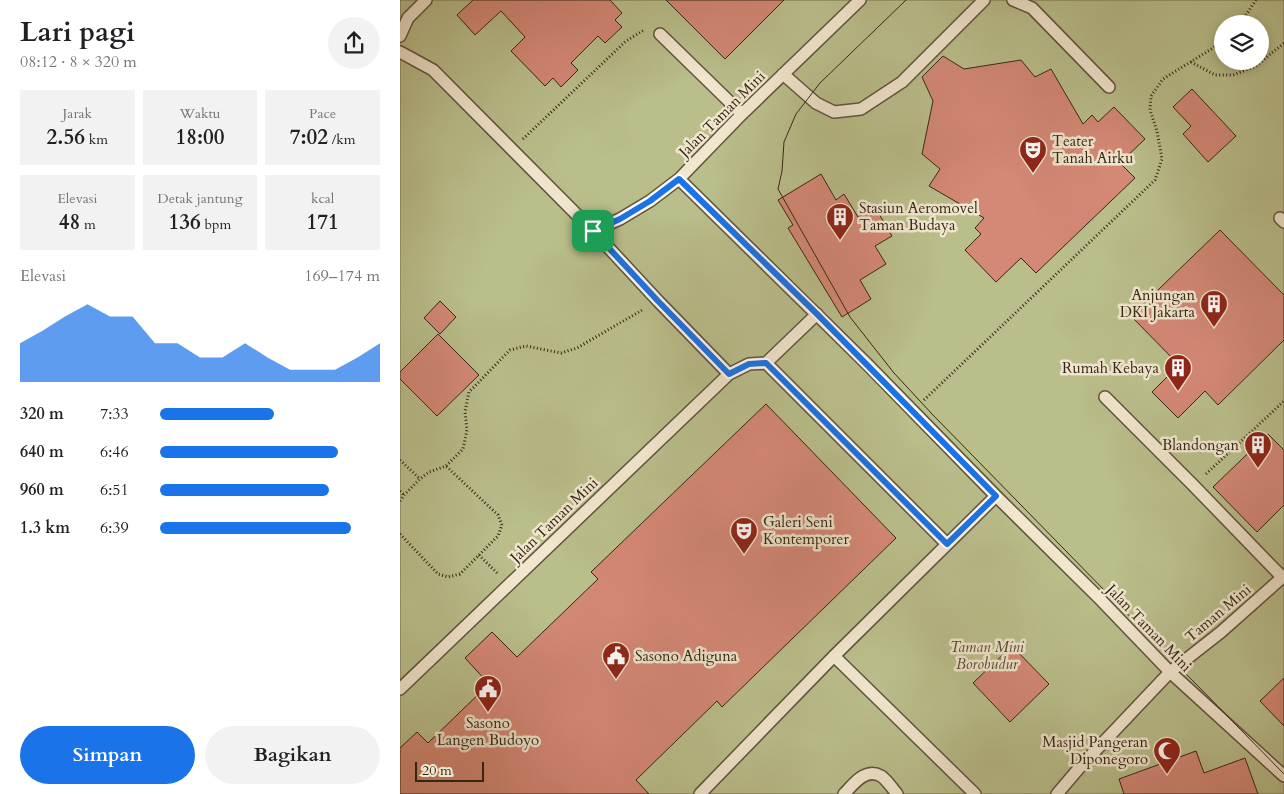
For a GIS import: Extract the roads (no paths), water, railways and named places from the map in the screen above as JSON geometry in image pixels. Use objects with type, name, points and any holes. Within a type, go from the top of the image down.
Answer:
[{"type":"lane","points":[[400,36],[408,18],[426,0]]},
{"type":"lane","name":"Jalan Taman Mini","points":[[593,231],[620,219],[642,206],[679,179],[742,114],[860,0]]},
{"type":"lane","points":[[783,74],[816,103],[834,112],[861,108],[902,82],[984,0]]},
{"type":"lane","points":[[1012,0],[1032,8],[1109,87]]},
{"type":"lane","points":[[660,34],[742,114]]},
{"type":"lane","points":[[400,52],[432,70],[593,231],[729,374]]},
{"type":"lane","name":"Jalan Taman Mini","points":[[679,179],[867,364],[1170,672],[1284,776]]},
{"type":"lane","points":[[817,314],[766,363],[947,544]]},
{"type":"lane","name":"Jalan Taman Mini","points":[[400,689],[729,374],[749,364],[766,363]]},
{"type":"lane","points":[[1105,397],[1283,577]]},
{"type":"lane","points":[[700,794],[834,656],[996,496]]},
{"type":"lane","name":"Taman Mini","points":[[1058,794],[1080,767],[1170,672],[1221,632],[1283,577]]},
{"type":"lane","points":[[834,656],[975,794]]},
{"type":"lane","points":[[844,794],[862,776],[871,774],[881,776],[897,794]]},
{"type":"tram line","points":[[906,0],[820,83],[796,114],[784,142],[782,171],[778,189],[850,317],[894,373],[1284,774]]},
{"type":"place","name":"Teater Tanah Airku","points":[[1033,174]]},
{"type":"place","name":"Stasiun Aeromovel Taman Budaya","points":[[840,241]]},
{"type":"place","name":"Anjungan DKI Jakarta","points":[[1214,328]]},
{"type":"place","name":"Rumah Kebaya","points":[[1178,392]]},
{"type":"place","name":"Blandongan","points":[[1258,469]]},
{"type":"place","name":"Galeri Seni Kontemporer","points":[[744,555]]},
{"type":"place","name":"Sasono Adiguna","points":[[616,680]]},
{"type":"place","name":"Sasono Langen Budoyo","points":[[488,713]]},
{"type":"place","name":"Masjid Pangeran Diponegoro","points":[[1167,775]]},
{"type":"park label","name":"Taman Mini Borobudur","points":[[987,656]]}]
